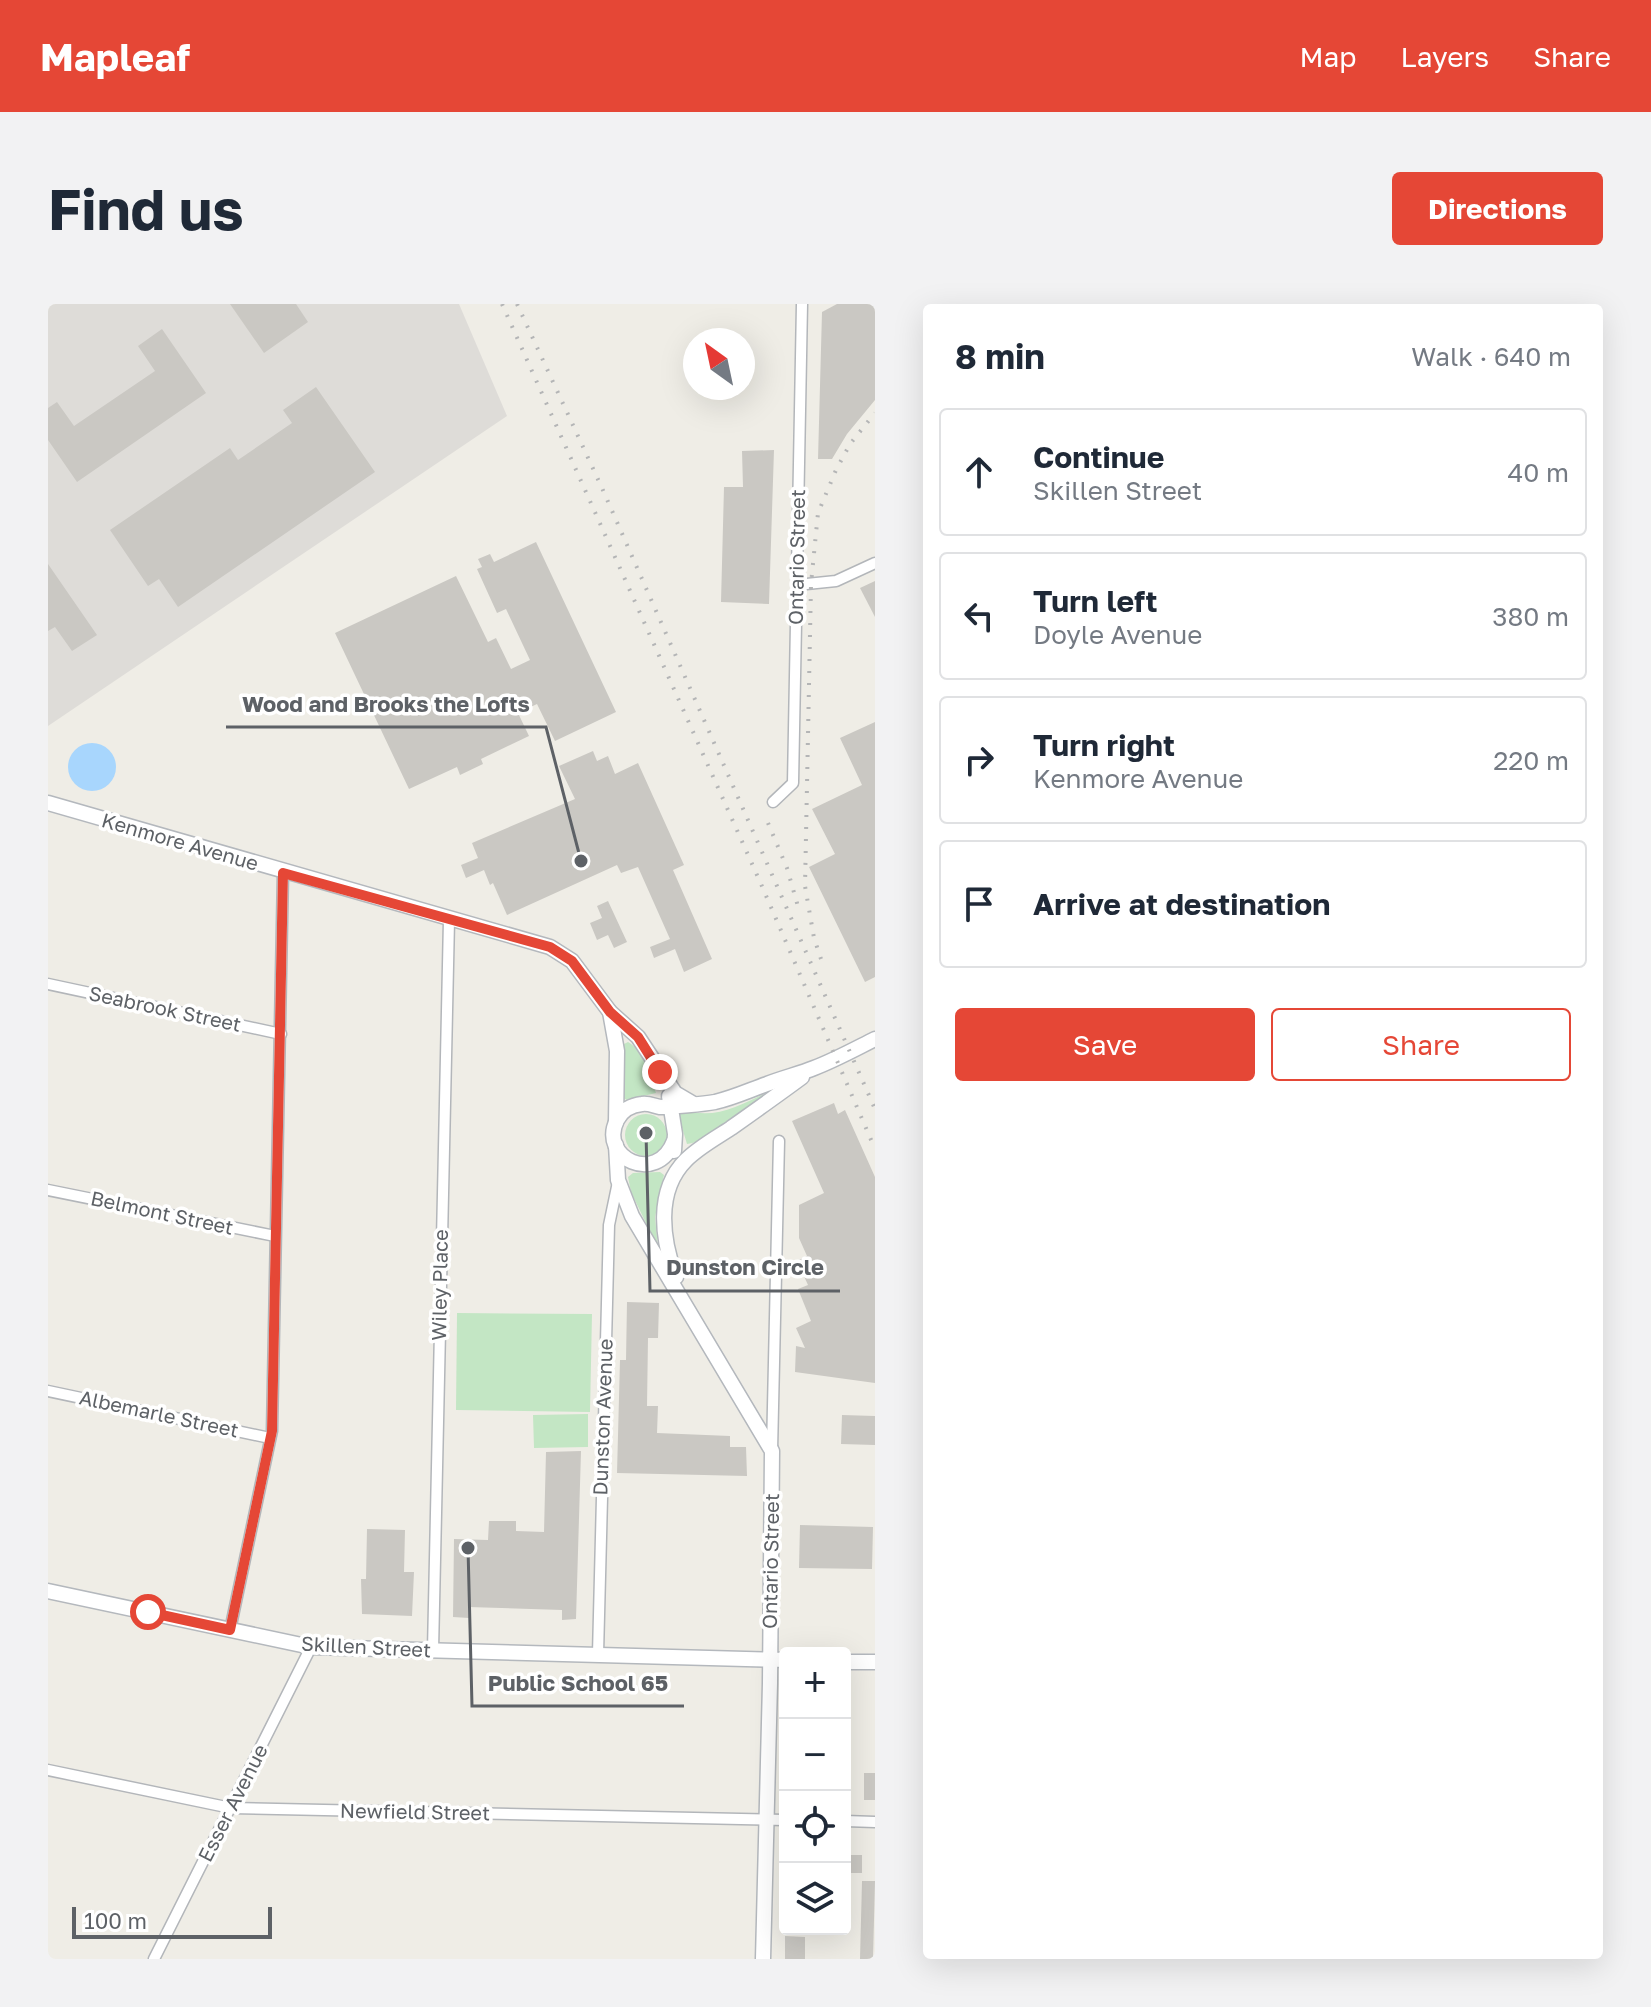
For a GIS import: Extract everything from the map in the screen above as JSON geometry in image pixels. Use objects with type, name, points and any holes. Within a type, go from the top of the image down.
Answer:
[{"type":"street","name":"Ontario Street","points":[[773,802],[793,783],[802,304]]},
{"type":"street","points":[[797,585],[836,581],[875,563]]},
{"type":"street","name":"Kenmore Avenue","points":[[48,803],[283,873],[550,947],[572,961],[610,1012],[638,1037],[669,1101],[712,1103],[814,1068],[875,1039]]},
{"type":"street","points":[[230,1630],[270,1438],[283,873]]},
{"type":"street","name":"Wiley Place","points":[[433,1650],[449,920]]},
{"type":"street","name":"Seabrook Street","points":[[48,984],[281,1034]]},
{"type":"street","name":"Kenmore Avenue","points":[[610,1012],[617,1051],[616,1122]]},
{"type":"street","name":"Kenmore Avenue","points":[[697,1150],[814,1068]]},
{"type":"street","points":[[676,1173],[669,1101],[630,1107],[616,1122],[614,1130],[618,1180],[632,1216],[772,1451]]},
{"type":"street","name":"Ontario Street","points":[[763,1959],[766,1819],[777,1660],[772,1451],[779,1141]]},
{"type":"street","points":[[616,1145],[628,1160],[636,1164],[654,1164],[674,1149],[697,1150]]},
{"type":"street","points":[[693,1318],[668,1257],[664,1231],[665,1202],[676,1173],[697,1150]]},
{"type":"street","name":"Dunston Avenue","points":[[598,1654],[609,1225],[618,1180]]},
{"type":"street","name":"Belmont Street","points":[[48,1190],[275,1236]]},
{"type":"street","name":"Albemarle Street","points":[[48,1391],[270,1438]]},
{"type":"street","name":"Skillen Street","points":[[48,1591],[311,1647],[777,1660]]},
{"type":"street","name":"Esser Avenue","points":[[154,1959],[311,1647]]},
{"type":"street","points":[[851,1662],[875,1662]]},
{"type":"street","name":"Newfield Street","points":[[48,1770],[231,1808],[779,1820]]},
{"type":"street","points":[[851,1821],[875,1822]]},
{"type":"shaded area","points":[[48,304],[459,304],[507,416],[48,726]]},
{"type":"green space","points":[[628,1042],[642,1057],[656,1093],[627,1100],[623,1098],[624,1044]]},
{"type":"green space","points":[[768,1092],[719,1130],[687,1144],[678,1114],[685,1110],[717,1112]]},
{"type":"green space","points":[[646,1114],[661,1120],[667,1135],[661,1150],[646,1156],[631,1150],[625,1135],[631,1120]]},
{"type":"green space","points":[[660,1172],[664,1175],[655,1217],[658,1248],[631,1192],[628,1177],[633,1173]]},
{"type":"green space","points":[[457,1313],[592,1314],[590,1412],[456,1410]]},
{"type":"green space","points":[[588,1414],[588,1447],[534,1448],[533,1415]]},
{"type":"water","points":[[92,743],[109,750],[116,767],[109,784],[92,791],[75,784],[68,767],[75,750]]},
{"type":"building","points":[[230,304],[296,304],[308,322],[264,353]]},
{"type":"building","points":[[837,304],[875,304],[875,400],[847,434],[832,459],[818,459],[822,312]]},
{"type":"building","points":[[162,329],[206,393],[77,482],[48,440],[48,408],[57,402],[74,426],[155,371],[138,346]]},
{"type":"building","points":[[316,387],[375,472],[178,607],[159,579],[148,586],[110,530],[230,448],[238,460],[292,423],[283,410]]},
{"type":"building","points":[[774,450],[769,604],[721,602],[724,487],[743,487],[742,451]]},
{"type":"building","points":[[536,542],[616,712],[555,741],[537,704],[518,713],[529,736],[481,759],[483,764],[460,775],[457,767],[409,789],[335,633],[456,576],[488,642],[496,638],[511,669],[530,660],[506,609],[497,613],[477,569],[482,567],[478,559],[490,554],[494,562]]},
{"type":"building","points":[[48,564],[97,635],[72,651],[55,627],[48,631]]},
{"type":"building","points":[[875,581],[875,617],[860,588]]},
{"type":"building","points":[[875,722],[875,977],[865,982],[809,867],[835,854],[812,809],[862,785],[840,738]]},
{"type":"building","points":[[593,751],[597,761],[608,756],[615,774],[638,763],[684,865],[673,870],[712,959],[684,972],[675,949],[654,958],[650,947],[670,939],[638,867],[621,873],[617,865],[507,915],[484,870],[466,878],[461,865],[478,858],[472,843],[575,799],[559,766]]},
{"type":"building","points":[[608,901],[627,942],[614,948],[608,935],[597,940],[590,923],[602,918],[597,906]]},
{"type":"building","points":[[834,1103],[838,1114],[845,1110],[875,1177],[875,1383],[795,1372],[796,1346],[805,1348],[796,1328],[811,1321],[798,1289],[808,1285],[797,1261],[807,1256],[799,1238],[799,1205],[824,1193],[792,1121]]},
{"type":"building","points":[[627,1302],[659,1303],[658,1338],[648,1338],[647,1406],[658,1406],[657,1433],[730,1436],[730,1447],[746,1447],[747,1476],[617,1473],[620,1360],[626,1360]]},
{"type":"building","points":[[842,1415],[875,1416],[875,1445],[841,1444]]},
{"type":"building","points":[[581,1451],[576,1619],[562,1620],[562,1610],[468,1607],[469,1618],[453,1617],[454,1539],[488,1540],[489,1521],[516,1521],[516,1531],[544,1532],[546,1452]]},
{"type":"building","points":[[800,1525],[873,1527],[872,1569],[799,1568]]},
{"type":"building","points":[[367,1529],[405,1530],[404,1572],[414,1572],[412,1616],[362,1614],[361,1579],[366,1579]]},
{"type":"building","points":[[864,1773],[875,1773],[875,1800],[864,1800]]},
{"type":"building","points":[[851,1855],[862,1855],[862,1873],[851,1873]]},
{"type":"building","points":[[862,1881],[875,1881],[873,1959],[860,1959]]},
{"type":"building","points":[[785,1936],[805,1937],[805,1959],[785,1959]]},
{"type":"railway","points":[[502,304],[761,884],[875,1149]]},
{"type":"railway","points":[[517,304],[602,488],[875,1109]]},
{"type":"railway","points":[[821,959],[805,886],[811,584],[818,513],[850,444],[875,413]]},
{"type":"railway","points":[[768,823],[787,868],[799,910]]},
{"type":"place","name":"Wood and Brooks the Lofts","points":[[581,861]]},
{"type":"place","name":"Dunston Circle","points":[[646,1133]]},
{"type":"place","name":"Public School 65","points":[[468,1548]]},
{"type":"route","points":[[148,1612],[230,1630],[272,1431],[283,873],[550,947],[572,961],[610,1012],[638,1037],[660,1072]]}]
